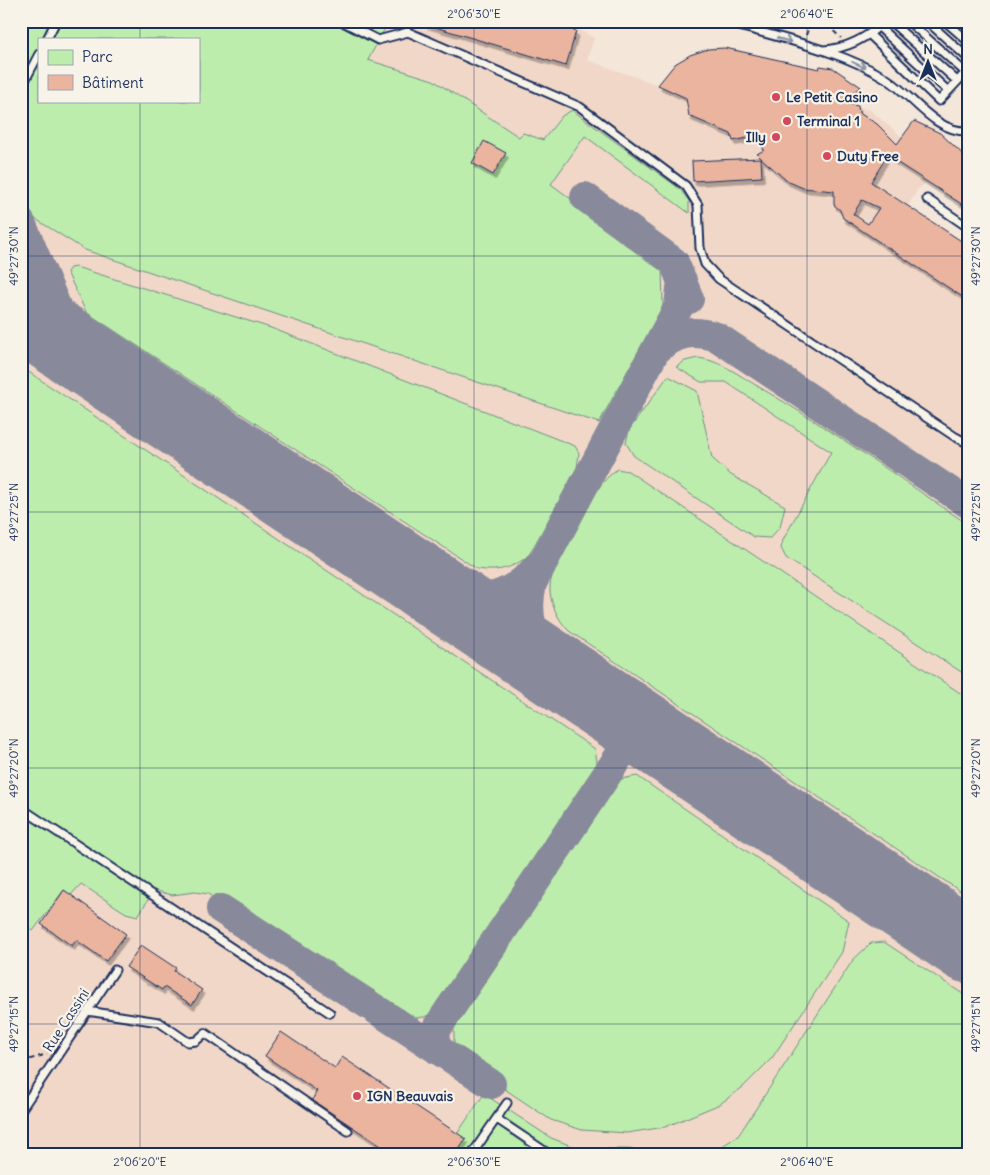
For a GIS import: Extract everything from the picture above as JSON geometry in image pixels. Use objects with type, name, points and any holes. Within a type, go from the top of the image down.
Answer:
[{"type":"lane","points":[[48,38],[56,21]]},
{"type":"lane","points":[[341,21],[378,40],[408,32],[580,107],[686,186],[698,205],[700,248],[705,264],[719,279],[954,436],[969,444]]},
{"type":"lane","points":[[722,21],[848,60],[878,74],[904,92],[942,125],[968,133]]},
{"type":"lane","points":[[890,21],[957,81]]},
{"type":"lane","points":[[869,34],[939,101],[967,70],[908,21]]},
{"type":"lane","points":[[927,21],[969,59]]},
{"type":"lane","points":[[946,21],[969,42]]},
{"type":"lane","points":[[964,21],[969,26]]},
{"type":"lane","points":[[813,49],[842,47],[869,34],[881,24],[948,91]]},
{"type":"lane","points":[[21,88],[38,56]]},
{"type":"lane","points":[[927,199],[969,228]]},
{"type":"lane","points":[[21,808],[330,1013]]},
{"type":"lane","name":"Rue Cassini","points":[[21,1110],[115,970]]},
{"type":"lane","points":[[87,1011],[159,1022],[188,1042],[196,1041],[205,1034],[348,1131]]},
{"type":"lane","points":[[472,1154],[506,1102]]},
{"type":"lane","points":[[497,1118],[549,1154]]},
{"type":"path","points":[[811,21],[805,38],[812,39]]},
{"type":"path","points":[[827,25],[843,39],[834,42]]},
{"type":"path","points":[[21,1062],[62,1049]]},
{"type":"shaded area","points":[[21,21],[557,21],[573,26],[594,38],[587,60],[658,85],[675,64],[700,51],[716,47],[733,49],[819,69],[820,66],[833,68],[860,88],[848,96],[847,104],[870,110],[909,143],[928,175],[927,182],[918,189],[908,206],[969,246],[969,1154],[21,1154]]},
{"type":"green space","points":[[21,21],[389,21],[368,60],[433,80],[519,137],[523,133],[543,140],[562,116],[572,110],[680,189],[689,201],[689,213],[585,136],[551,184],[662,267],[663,306],[599,423],[85,250],[21,210]]},
{"type":"green space","points":[[76,267],[271,328],[575,446],[579,453],[577,468],[529,555],[517,564],[498,570],[477,569],[86,312],[67,272],[70,268]]},
{"type":"green space","points":[[698,358],[722,365],[786,403],[969,525],[969,677],[786,558],[781,548],[783,540],[831,452],[726,382],[701,382],[676,367],[685,361]]},
{"type":"green space","points":[[21,367],[595,749],[597,762],[590,781],[453,989],[435,1012],[424,1017],[410,1019],[354,987],[208,894],[195,892],[172,895],[154,890],[138,916],[126,913],[81,884],[71,895],[64,890],[33,931],[21,924]]},
{"type":"green space","points":[[668,376],[697,391],[712,458],[731,475],[785,506],[780,527],[770,538],[754,537],[634,456],[626,443],[629,430]]},
{"type":"green space","points":[[617,469],[628,471],[969,699],[969,897],[565,627],[555,610],[551,598],[550,586],[552,577],[562,551],[586,509],[602,483]]},
{"type":"green space","points":[[637,776],[849,921],[842,952],[772,1058],[743,1087],[720,1104],[665,1127],[627,1133],[582,1130],[551,1120],[506,1090],[495,1078],[454,1049],[454,1027],[464,1003],[599,799],[616,780]]},
{"type":"green space","points":[[884,942],[969,998],[969,1154],[694,1154],[719,1148],[738,1136],[853,960],[871,943]]},
{"type":"green space","points":[[484,1094],[551,1138],[580,1149],[627,1149],[694,1154],[456,1154],[457,1134]]},
{"type":"building","points":[[425,21],[545,21],[576,31],[566,66],[425,24]]},
{"type":"building","points":[[725,48],[819,69],[820,66],[833,68],[861,87],[839,102],[858,106],[859,113],[877,124],[897,144],[914,121],[940,133],[969,160],[969,197],[963,205],[887,156],[871,182],[969,246],[969,296],[964,298],[843,218],[840,210],[834,205],[834,191],[803,188],[787,181],[757,154],[764,150],[757,136],[733,141],[731,134],[689,116],[686,98],[658,85],[675,64],[690,55],[708,49]],"holes":[[[862,200],[879,208],[868,224],[853,214]]]},
{"type":"building","points":[[484,141],[506,153],[493,175],[472,163]]},
{"type":"building","points":[[761,158],[762,177],[693,181],[692,161]]},
{"type":"building","points":[[64,890],[126,934],[106,961],[76,940],[72,946],[41,924]]},
{"type":"building","points":[[141,945],[176,968],[174,971],[202,990],[192,1005],[164,987],[162,990],[126,967]]},
{"type":"building","name":"IGN Beauvais","points":[[281,1032],[335,1068],[342,1057],[466,1139],[456,1154],[393,1154],[312,1100],[317,1091],[265,1056]]},
{"type":"taxiway","points":[[585,197],[674,262],[689,299]]},
{"type":"taxiway","points":[[21,223],[74,348]]},
{"type":"taxiway","points":[[546,667],[534,636],[530,616],[529,606],[532,583],[679,306],[682,280]]},
{"type":"taxiway","points":[[21,323],[31,321]]},
{"type":"taxiway","points":[[656,350],[663,344],[684,334],[699,333],[717,337],[969,504]]},
{"type":"taxiway","points":[[436,592],[466,598],[492,597],[515,587],[538,566]]},
{"type":"taxiway","points":[[622,716],[626,733],[624,749]]},
{"type":"taxiway","points":[[438,1050],[433,1034],[624,749],[637,741],[656,740]]},
{"type":"taxiway","points":[[221,909],[491,1084]]},
{"type":"taxiway","points":[[965,944],[969,945]]},
{"type":"runway","points":[[21,314],[969,946]]},
{"type":"place","name":"Le Petit Casino","points":[[776,97]]},
{"type":"place","name":"Terminal 1","points":[[787,121]]},
{"type":"place","name":"Illy","points":[[776,137]]},
{"type":"place","name":"Duty Free","points":[[827,156]]},
{"type":"place","name":"IGN Beauvais","points":[[357,1096]]}]
